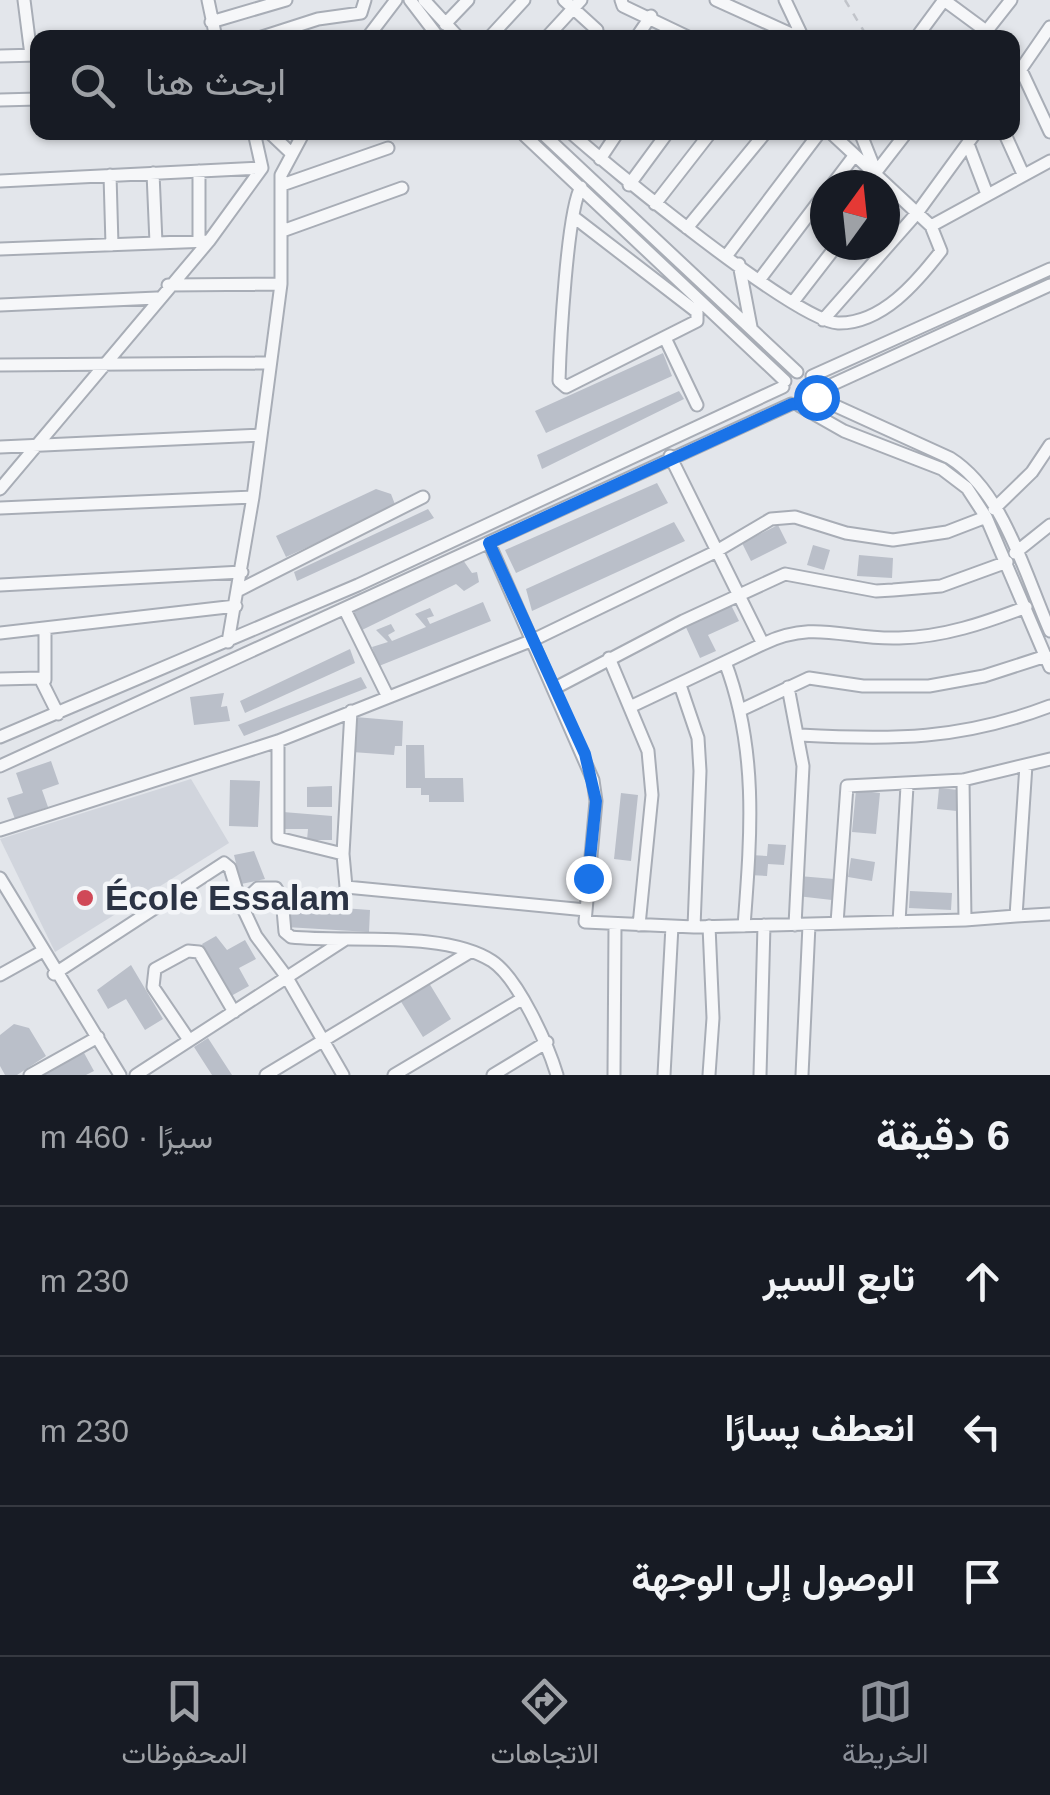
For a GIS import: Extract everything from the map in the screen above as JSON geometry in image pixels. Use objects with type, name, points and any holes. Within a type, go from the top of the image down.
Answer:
[{"type":"street","points":[[24,0],[30,33]]},
{"type":"street","points":[[208,0],[214,30]]},
{"type":"street","points":[[211,22],[286,0]]},
{"type":"street","points":[[372,30],[395,0]]},
{"type":"street","points":[[410,0],[432,30]]},
{"type":"street","points":[[424,0],[451,30]]},
{"type":"street","points":[[445,24],[468,0]]},
{"type":"street","points":[[496,30],[524,0]]},
{"type":"street","points":[[621,0],[622,6],[675,30]]},
{"type":"street","points":[[716,0],[784,30]]},
{"type":"street","points":[[785,0],[798,30]]},
{"type":"street","points":[[922,30],[944,0],[978,30]]},
{"type":"street","points":[[986,30],[1011,0]]},
{"type":"street","points":[[552,30],[573,2],[597,30]]},
{"type":"street","points":[[284,30],[363,6],[374,26]]},
{"type":"street","points":[[641,30],[651,16]]},
{"type":"street","points":[[1048,34],[1021,70],[1050,132]]},
{"type":"street","points":[[0,56],[30,55]]},
{"type":"street","points":[[0,100],[30,99]]},
{"type":"street","points":[[256,140],[262,168]]},
{"type":"street","points":[[277,140],[290,152]]},
{"type":"street","points":[[228,642],[254,497],[281,284],[285,230],[282,185],[290,152],[298,140]]},
{"type":"street","points":[[530,140],[784,384],[796,405],[854,435],[951,474],[990,513]]},
{"type":"street","points":[[550,140],[797,372],[812,376],[1050,269]]},
{"type":"street","points":[[579,140],[629,185],[687,228],[793,302],[824,320],[840,323],[879,310],[904,295],[941,251],[931,226],[900,197]]},
{"type":"street","points":[[600,159],[613,140]]},
{"type":"street","points":[[629,185],[662,140]]},
{"type":"street","points":[[655,204],[705,140]]},
{"type":"street","points":[[687,228],[759,140]]},
{"type":"street","points":[[727,256],[814,140]]},
{"type":"street","points":[[838,140],[870,170]]},
{"type":"street","points":[[864,140],[877,170]]},
{"type":"street","points":[[887,170],[904,140]]},
{"type":"street","points":[[824,320],[917,213],[971,140]]},
{"type":"street","points":[[1008,140],[1023,174]]},
{"type":"street","points":[[968,144],[988,194]]},
{"type":"street","points":[[282,185],[388,148]]},
{"type":"street","points":[[843,170],[854,156]]},
{"type":"street","points":[[931,226],[1050,161]]},
{"type":"street","points":[[0,180],[262,168]]},
{"type":"street","points":[[0,490],[262,168]]},
{"type":"street","points":[[199,171],[204,241]]},
{"type":"street","points":[[153,173],[156,243]]},
{"type":"street","points":[[110,175],[112,244]]},
{"type":"street","points":[[575,218],[697,312],[694,326],[563,386],[559,381],[561,337],[576,196],[581,187]]},
{"type":"street","points":[[285,230],[402,188]]},
{"type":"street","points":[[760,279],[810,214]]},
{"type":"street","points":[[0,249],[204,241]]},
{"type":"street","points":[[793,302],[826,260]]},
{"type":"street","points":[[739,264],[751,327]]},
{"type":"street","points":[[168,285],[281,284]]},
{"type":"street","points":[[0,766],[346,610],[670,456],[796,405],[1050,284]]},
{"type":"street","points":[[0,305],[157,298]]},
{"type":"street","points":[[666,340],[698,405]]},
{"type":"street","points":[[0,366],[270,363]]},
{"type":"street","points":[[0,737],[228,642],[784,384],[797,372]]},
{"type":"street","points":[[743,709],[809,678],[863,686],[930,686],[1048,662],[1031,604],[977,480],[959,464],[817,394],[812,376]]},
{"type":"street","points":[[0,447],[261,436]]},
{"type":"street","points":[[0,830],[278,741],[533,640],[716,552],[757,525],[783,516],[846,533],[894,540],[948,532],[990,513],[1032,472],[1050,446]]},
{"type":"street","points":[[670,456],[763,644]]},
{"type":"street","points":[[0,508],[254,497]]},
{"type":"street","points":[[239,590],[422,497]]},
{"type":"street","points":[[555,688],[740,592],[790,573],[876,592],[923,588],[962,580],[1011,557],[1050,525]]},
{"type":"street","points":[[489,543],[592,780],[596,801],[585,922],[694,927],[1050,914]]},
{"type":"street","points":[[0,585],[242,572]]},
{"type":"street","points":[[632,706],[799,630],[921,636],[959,630],[1031,604],[1050,592]]},
{"type":"street","points":[[1031,604],[1050,631]]},
{"type":"street","points":[[0,632],[46,630],[236,606]]},
{"type":"street","points":[[346,610],[388,697]]},
{"type":"street","points":[[46,630],[45,680],[58,714]]},
{"type":"street","points":[[609,658],[648,751],[652,795],[639,925]]},
{"type":"street","points":[[725,662],[743,709],[751,764],[744,926]]},
{"type":"street","points":[[0,680],[45,680]]},
{"type":"street","points":[[680,685],[698,738],[700,771],[694,927]]},
{"type":"street","points":[[788,687],[800,735],[802,795],[794,925]]},
{"type":"street","points":[[800,735],[901,740],[992,726],[1050,706]]},
{"type":"street","points":[[351,712],[343,882],[359,891],[586,910]]},
{"type":"street","points":[[278,741],[278,838],[344,854]]},
{"type":"street","points":[[837,923],[847,786],[907,786],[963,780],[1050,758]]},
{"type":"street","points":[[1016,916],[1026,765]]},
{"type":"street","points":[[963,780],[966,920]]},
{"type":"street","points":[[899,922],[907,786]]},
{"type":"street","points":[[54,974],[216,865],[230,868],[256,936],[286,976],[342,1075]]},
{"type":"street","points":[[0,878],[54,974],[120,1075]]},
{"type":"street","points":[[241,904],[268,885],[282,898],[285,932],[291,936],[442,945],[492,961],[546,1042],[556,1075]]},
{"type":"street","points":[[760,1075],[764,925]]},
{"type":"street","points":[[802,1075],[809,925]]},
{"type":"street","points":[[614,1075],[615,926]]},
{"type":"street","points":[[664,1075],[672,926]]},
{"type":"street","points":[[709,926],[713,1018],[709,1075]]},
{"type":"street","points":[[136,1075],[346,939]]},
{"type":"street","points":[[190,1040],[153,987],[156,970],[188,951],[199,952],[234,1012]]},
{"type":"street","points":[[0,975],[42,952]]},
{"type":"street","points":[[266,1075],[470,952]]},
{"type":"street","points":[[394,1075],[520,1000]]},
{"type":"street","points":[[30,1075],[98,1037]]},
{"type":"street","points":[[494,1075],[546,1042]]},
{"type":"path","points":[[845,0],[863,30]]},
{"type":"shaded area","name":"École Essalam","points":[[191,779],[229,843],[55,952],[0,839]]},
{"type":"building","points":[[663,353],[672,376],[546,433],[535,411]]},
{"type":"building","points":[[679,391],[684,399],[542,469],[537,455]]},
{"type":"building","points":[[657,483],[668,503],[516,573],[505,550]]},
{"type":"building","points":[[376,489],[391,494],[396,507],[286,557],[276,536]]},
{"type":"building","points":[[428,509],[434,518],[297,581],[294,572]]},
{"type":"building","points":[[674,522],[685,541],[532,611],[526,589]]},
{"type":"building","points":[[778,525],[787,543],[751,561],[742,543]]},
{"type":"building","points":[[813,545],[830,550],[824,570],[807,565]]},
{"type":"building","points":[[859,555],[893,558],[892,578],[857,576]]},
{"type":"building","points":[[463,560],[472,573],[477,572],[479,582],[464,591],[456,584],[362,630],[353,612]]},
{"type":"building","points":[[483,602],[491,621],[379,666],[372,647],[388,642],[376,630],[391,624],[395,631],[388,635],[392,641],[426,627],[415,614],[430,608],[434,616],[427,618],[430,624]]},
{"type":"building","points":[[730,603],[739,621],[708,635],[716,651],[700,658],[684,623]]},
{"type":"building","points":[[350,649],[355,663],[245,713],[240,701]]},
{"type":"building","points":[[361,677],[367,688],[244,736],[238,725]]},
{"type":"building","points":[[224,693],[221,707],[227,706],[230,721],[194,725],[190,697]]},
{"type":"building","points":[[355,717],[403,721],[402,746],[395,746],[394,755],[352,752]]},
{"type":"building","points":[[406,745],[424,745],[425,778],[463,778],[464,802],[429,802],[429,795],[421,795],[421,788],[406,788]]},
{"type":"building","points":[[51,761],[59,784],[42,790],[48,807],[15,819],[7,798],[23,793],[16,773]]},
{"type":"building","points":[[230,780],[260,781],[258,827],[229,826]]},
{"type":"building","points":[[332,786],[332,807],[307,807],[307,787]]},
{"type":"building","points":[[939,788],[959,790],[957,811],[937,809]]},
{"type":"building","points":[[856,790],[880,793],[876,834],[852,832]]},
{"type":"building","points":[[621,793],[638,795],[631,861],[614,859]]},
{"type":"building","points":[[283,812],[332,816],[332,840],[307,840],[308,829],[283,829]]},
{"type":"building","points":[[768,844],[786,845],[784,865],[768,864],[767,876],[749,875],[750,855],[767,856]]},
{"type":"building","points":[[254,851],[265,879],[241,884],[234,855]]},
{"type":"building","points":[[851,858],[875,862],[872,881],[848,877]]},
{"type":"building","points":[[799,876],[834,879],[832,900],[797,896]]},
{"type":"building","points":[[910,891],[952,893],[951,910],[909,908]]},
{"type":"building","points":[[287,904],[370,910],[369,932],[286,927]]},
{"type":"building","points":[[216,936],[227,950],[245,940],[256,959],[239,968],[249,986],[231,996],[202,944]]},
{"type":"building","points":[[131,965],[163,1019],[145,1030],[126,999],[108,1009],[97,990]]},
{"type":"building","points":[[429,983],[451,1019],[423,1037],[400,1000]]},
{"type":"building","points":[[14,1024],[29,1028],[46,1056],[17,1075],[5,1075],[0,1066],[0,1035]]},
{"type":"building","points":[[208,1038],[232,1075],[212,1075],[194,1047]]},
{"type":"building","points":[[83,1051],[94,1071],[86,1075],[39,1075]]},
{"type":"place","name":"École Essalam","points":[[85,898]]},
{"type":"route","points":[[588,878],[596,801],[585,754],[489,543],[670,456],[792,404],[807,405],[816,397]]}]
